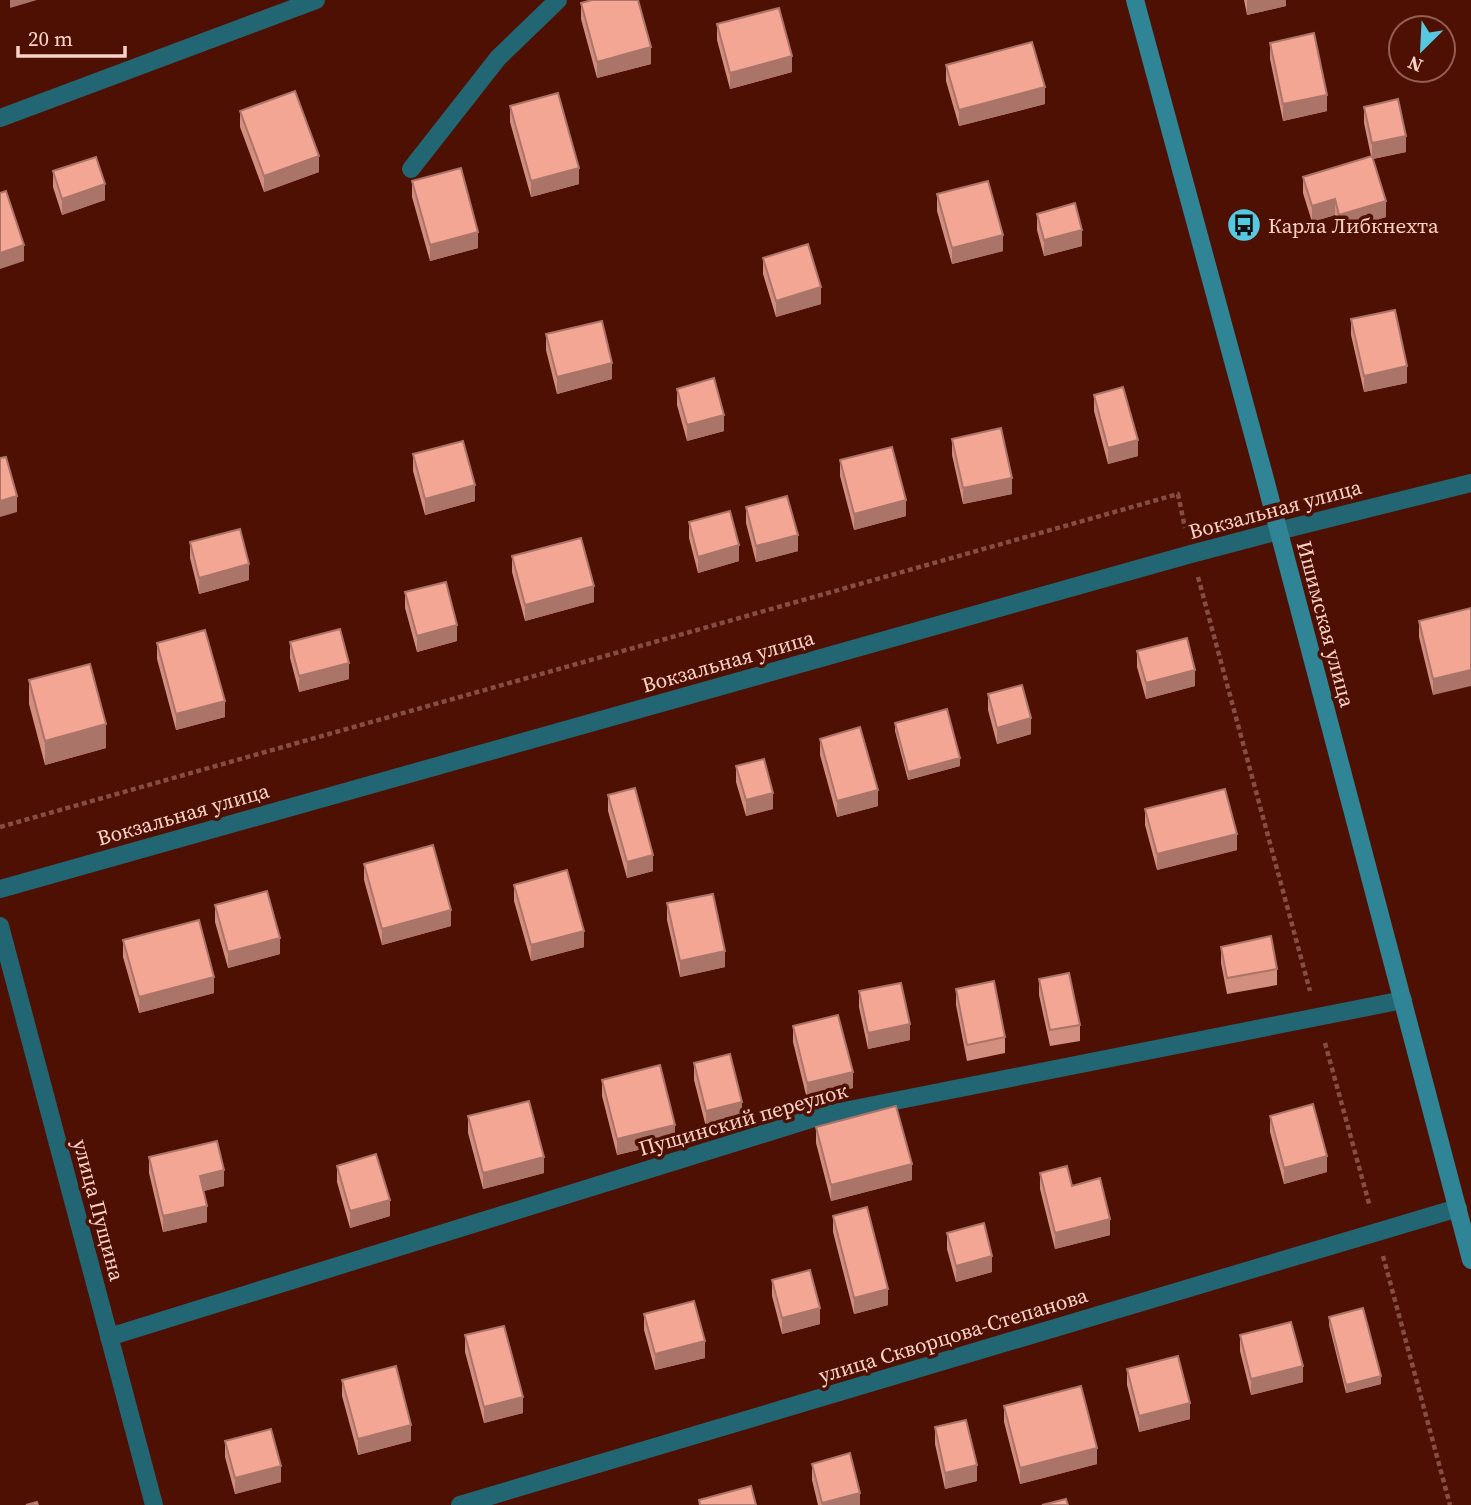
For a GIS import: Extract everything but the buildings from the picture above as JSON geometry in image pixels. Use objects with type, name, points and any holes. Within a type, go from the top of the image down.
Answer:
[{"type":"main road","name":"Ишимская улица","points":[[1136,0],[1471,1260]]},
{"type":"street","points":[[0,118],[316,0]]},
{"type":"street","points":[[411,169],[498,58],[558,0]]},
{"type":"street","name":"Вокзальная улица","points":[[0,890],[1191,555],[1471,483]]},
{"type":"street","name":"улица Пущина","points":[[0,926],[154,1505]]},
{"type":"street","name":"Пущинский переулок","points":[[109,1338],[824,1115],[1403,1000]]},
{"type":"street","name":"улица Скворцова-Степанова","points":[[460,1505],[1458,1208]]},
{"type":"path","points":[[0,827],[1178,494],[1191,555],[1450,1505]]},
{"type":"place","name":"Карла Либкнехта","points":[[1244,225]]}]
